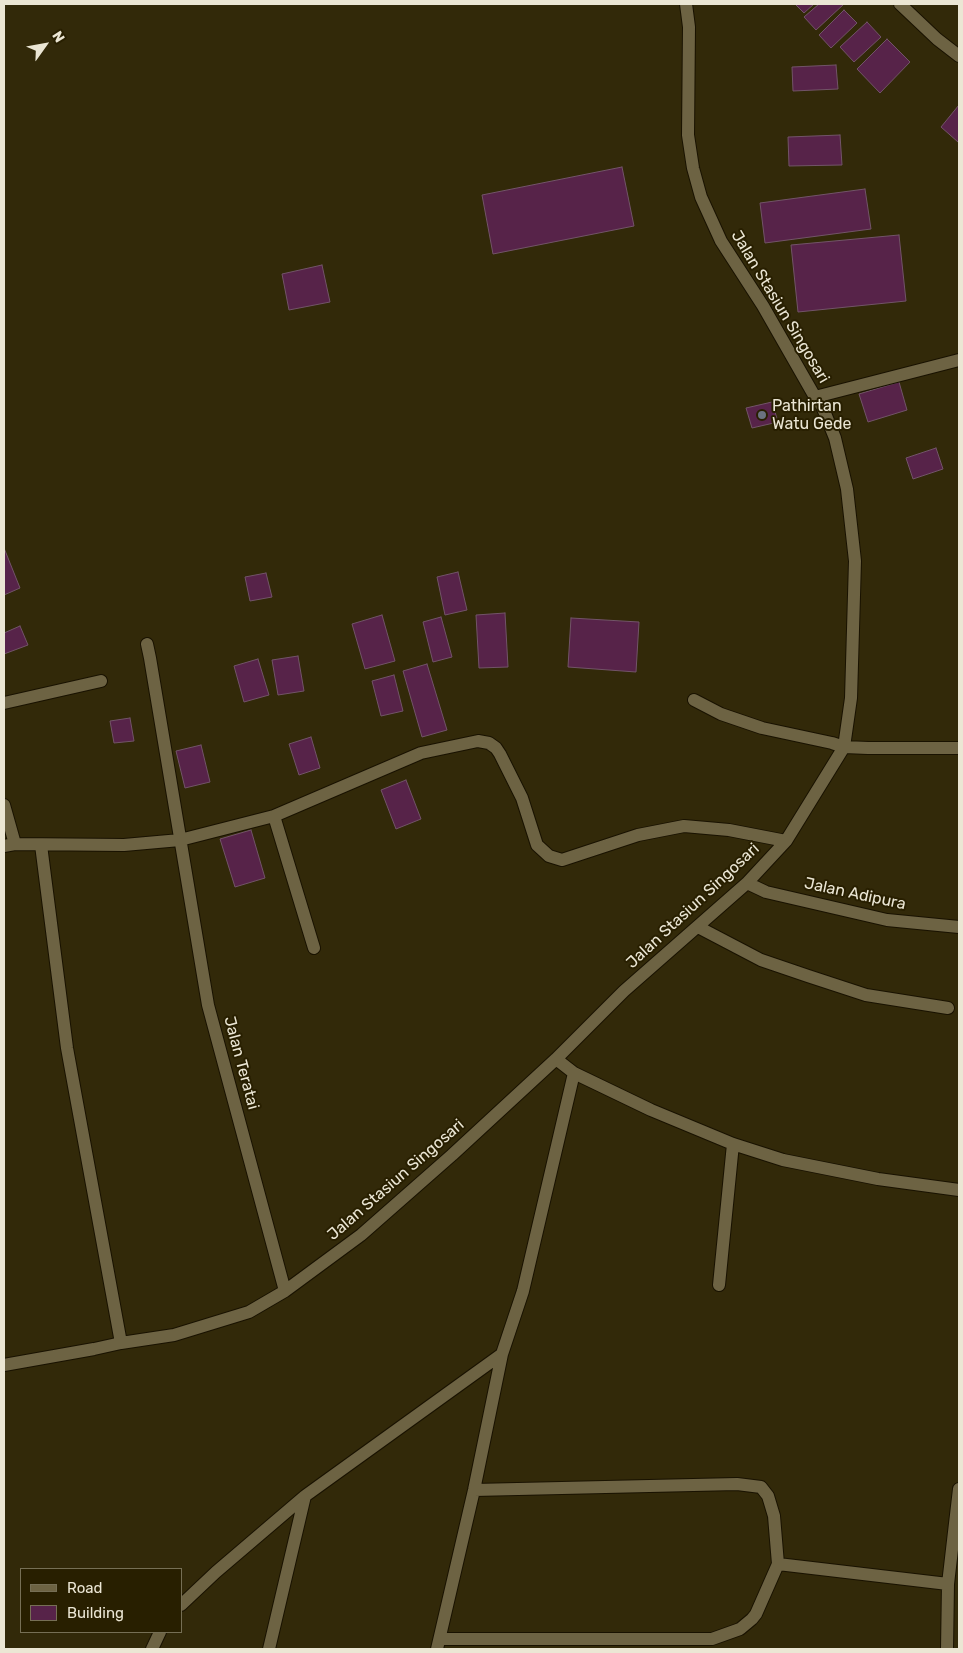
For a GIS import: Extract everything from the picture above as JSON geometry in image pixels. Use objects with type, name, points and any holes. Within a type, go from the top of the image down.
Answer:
[{"type":"street","name":"Jalan Stasiun Singosari","points":[[4,1365],[174,1335],[249,1312],[285,1291],[361,1235],[452,1155],[556,1058],[624,991],[747,883],[786,841],[844,747],[851,698],[854,561],[847,489],[835,438],[822,406],[815,397],[764,306],[721,241],[701,197],[693,168],[688,136],[689,27],[686,4]]},
{"type":"street","points":[[900,4],[937,39],[959,56]]},
{"type":"street","points":[[815,397],[959,360]]},
{"type":"street","name":"Jalan Teratai","points":[[147,644],[208,1005],[285,1291]]},
{"type":"street","points":[[4,703],[101,681]]},
{"type":"street","points":[[694,700],[721,714],[762,728],[832,742],[844,747],[959,748]]},
{"type":"street","points":[[4,805],[9,845],[124,845],[180,840],[274,816],[421,753],[478,741],[496,748],[500,754],[522,798],[538,844],[549,856],[562,860],[638,835],[684,826],[729,830],[786,841]]},
{"type":"street","points":[[274,816],[314,948]]},
{"type":"street","points":[[41,845],[67,1048],[121,1343]]},
{"type":"street","name":"Jalan Adipura","points":[[747,883],[766,892],[887,920],[959,927]]},
{"type":"street","points":[[698,927],[761,960],[825,982],[866,995],[948,1008]]},
{"type":"street","points":[[556,1058],[574,1072],[651,1110],[733,1144],[783,1160],[878,1178],[959,1190]]},
{"type":"street","points":[[474,1490],[737,1484],[761,1487],[768,1496],[774,1516],[778,1564],[752,1619],[740,1629],[712,1639],[439,1644],[474,1490],[502,1354],[523,1291],[574,1072]]},
{"type":"street","points":[[719,1285],[733,1144]]},
{"type":"street","points":[[182,1604],[216,1572],[305,1496],[502,1354]]},
{"type":"street","points":[[947,1649],[948,1584],[959,1489]]},
{"type":"street","points":[[269,1649],[305,1496]]},
{"type":"street","points":[[778,1564],[948,1584]]},
{"type":"street","points":[[152,1649],[160,1633]]},
{"type":"building","points":[[795,4],[814,4],[804,13]]},
{"type":"building","points":[[819,4],[844,4],[816,30],[804,17]]},
{"type":"building","points":[[844,10],[857,23],[831,48],[819,35]]},
{"type":"building","points":[[867,22],[881,37],[854,62],[840,47]]},
{"type":"building","points":[[887,39],[910,62],[880,93],[857,69]]},
{"type":"building","points":[[836,65],[838,89],[793,91],[792,67]]},
{"type":"building","points":[[959,105],[959,140],[958,142],[941,127]]},
{"type":"building","points":[[840,135],[842,165],[789,166],[788,137]]},
{"type":"building","points":[[622,167],[634,226],[493,254],[482,195]]},
{"type":"building","points":[[865,189],[871,229],[765,243],[760,203]]},
{"type":"building","points":[[899,235],[906,301],[798,312],[791,245]]},
{"type":"building","points":[[322,265],[330,302],[289,310],[282,274]]},
{"type":"building","points":[[899,382],[907,410],[868,422],[859,394]]},
{"type":"building","name":"Pathirtan Watu Gede","points":[[772,402],[778,422],[752,428],[746,408]]},
{"type":"building","points":[[936,448],[943,469],[913,479],[906,458]]},
{"type":"building","points":[[4,548],[20,588],[4,595]]},
{"type":"building","points":[[458,572],[467,610],[445,615],[437,577]]},
{"type":"building","points":[[266,573],[272,597],[250,601],[245,577]]},
{"type":"building","points":[[505,613],[508,667],[479,668],[476,615]]},
{"type":"building","points":[[382,615],[395,661],[365,669],[352,624]]},
{"type":"building","points":[[441,617],[452,657],[433,662],[423,622]]},
{"type":"building","points":[[571,618],[639,622],[636,672],[568,667]]},
{"type":"building","points":[[20,626],[28,645],[4,654],[4,633]]},
{"type":"building","points":[[298,656],[304,691],[278,695],[272,660]]},
{"type":"building","points":[[258,659],[269,695],[244,702],[234,666]]},
{"type":"building","points":[[427,664],[447,730],[422,737],[403,671]]},
{"type":"building","points":[[394,675],[403,711],[381,716],[372,681]]},
{"type":"building","points":[[130,718],[134,741],[114,743],[110,721]]},
{"type":"building","points":[[311,737],[320,768],[299,775],[289,744]]},
{"type":"building","points":[[201,745],[210,782],[185,788],[176,751]]},
{"type":"building","points":[[406,780],[421,819],[396,829],[381,790]]},
{"type":"building","points":[[251,830],[265,878],[235,887],[220,839]]},
{"type":"place","name":"Pathirtan Watu Gede","points":[[762,415]]}]
